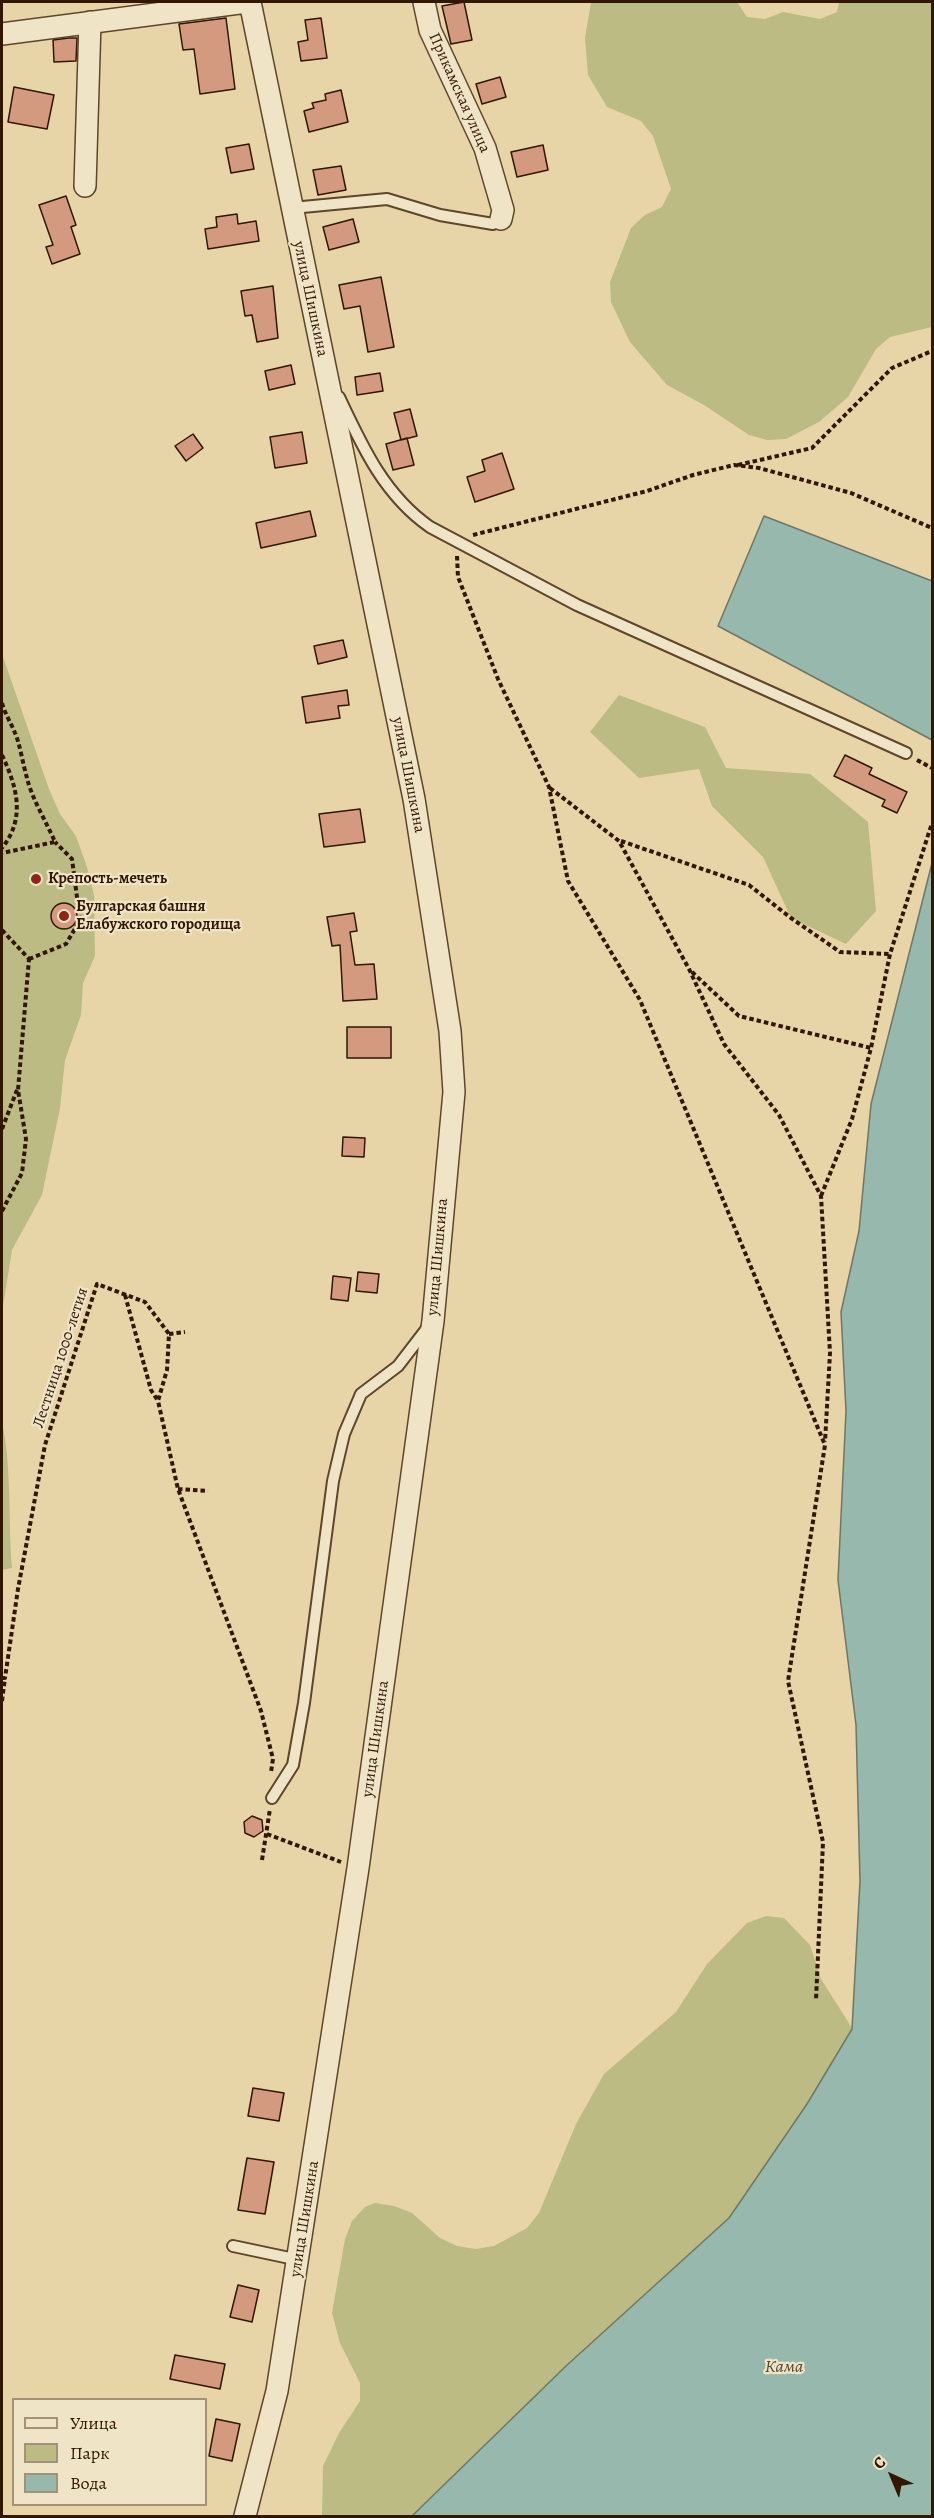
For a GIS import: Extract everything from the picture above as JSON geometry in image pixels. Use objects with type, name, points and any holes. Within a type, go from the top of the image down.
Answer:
[{"type":"street","points":[[2,34],[249,2]]},
{"type":"street","name":"улица Шишкина","points":[[245,2517],[277,2391],[358,1868],[433,1321],[454,1092],[450,1031],[414,799],[249,2]]},
{"type":"street","name":"Прикамская улица","points":[[424,2],[430,30],[485,148],[503,210],[501,219]]},
{"type":"street","points":[[85,186],[90,22]]},
{"type":"lane","points":[[292,208],[387,199],[440,215],[494,224],[501,219]]},
{"type":"lane","points":[[324,367],[357,438],[393,495],[420,520],[577,605],[906,753]]},
{"type":"lane","points":[[272,1798],[293,1765],[304,1703],[333,1481],[344,1434],[361,1394],[398,1366],[433,1321]]},
{"type":"lane","points":[[233,2246],[299,2259]]},
{"type":"path","points":[[825,1445],[640,1000],[568,881],[549,787],[498,679],[458,576],[457,539],[625,497],[693,475],[812,448],[892,368],[933,351]]},
{"type":"path","points":[[734,465],[759,468],[850,493],[933,528]]},
{"type":"path","points":[[2,703],[8,724],[15,733],[17,745],[26,764],[27,777],[55,842],[72,859],[80,920],[66,944],[30,959]]},
{"type":"path","points":[[2,755],[18,800],[12,836],[2,848]]},
{"type":"path","points":[[549,787],[619,841],[749,885],[840,952],[890,954]]},
{"type":"path","points":[[821,1196],[852,1119],[872,1048],[890,954],[933,823]]},
{"type":"path","points":[[619,841],[689,969],[724,1044],[779,1115],[821,1196],[830,1353],[825,1445],[788,1681],[823,1842],[816,2000]]},
{"type":"path","points":[[2,853],[55,842]]},
{"type":"path","points":[[2,930],[30,959],[18,1090],[26,1139],[22,1173],[2,1211]]},
{"type":"path","points":[[689,969],[739,1016],[872,1048]]},
{"type":"path","points":[[2,1129],[18,1090]]},
{"type":"path","name":"Лестница 1000-летия","points":[[3,1678],[45,1445],[98,1284],[145,1302],[169,1334]]},
{"type":"path","points":[[125,1295],[151,1389],[158,1401],[178,1489],[261,1711],[273,1759]]},
{"type":"path","points":[[158,1401],[167,1370],[169,1334],[185,1332]]},
{"type":"path","points":[[178,1489],[208,1491]]},
{"type":"path","points":[[2,1701],[3,1678]]},
{"type":"path","points":[[262,1860],[269,1814]]},
{"type":"path","points":[[267,1834],[336,1860]]},
{"type":"green space","points":[[591,2],[737,2],[747,17],[765,19],[783,12],[820,19],[837,12],[839,2],[932,2],[932,327],[890,337],[876,349],[848,397],[819,422],[786,439],[767,440],[749,435],[704,405],[667,385],[630,342],[611,302],[610,282],[631,228],[645,215],[662,207],[671,189],[653,136],[641,121],[607,107],[588,75],[585,38]]},
{"type":"green space","points":[[2,654],[49,789],[60,814],[76,836],[87,867],[94,895],[95,956],[83,983],[81,1015],[65,1060],[60,1108],[42,1195],[12,1250],[2,1312]]},
{"type":"green space","points":[[619,695],[705,727],[726,768],[810,774],[868,822],[876,911],[846,944],[791,918],[763,857],[712,806],[699,769],[639,778],[590,732]]},
{"type":"green space","points":[[2,1422],[9,1476],[12,1568],[2,1570]]},
{"type":"green space","points":[[766,1916],[784,1918],[810,1945],[821,1979],[852,2028],[807,2104],[729,2218],[566,2366],[412,2516],[322,2516],[323,2466],[339,2433],[360,2401],[360,2383],[340,2343],[332,2313],[345,2239],[352,2221],[365,2207],[375,2203],[394,2206],[412,2213],[440,2238],[457,2246],[476,2249],[494,2246],[527,2228],[539,2213],[576,2124],[604,2074],[676,2012],[707,1964],[747,1923]]},
{"type":"water","points":[[764,516],[932,581],[932,740],[718,626]]},
{"type":"water","name":"Кама","points":[[932,863],[932,2516],[412,2516],[566,2366],[729,2218],[807,2104],[852,2029],[860,1881],[856,1725],[838,1580],[846,1411],[841,1312],[859,1231],[871,1104]]},
{"type":"building","points":[[464,2],[472,40],[451,44],[442,6]]},
{"type":"building","points":[[226,18],[235,89],[200,94],[194,49],[183,50],[179,24]]},
{"type":"building","points":[[321,18],[327,58],[301,61],[298,42],[308,40],[305,20]]},
{"type":"building","points":[[77,38],[76,61],[54,62],[53,40]]},
{"type":"building","points":[[500,77],[506,97],[482,104],[476,84]]},
{"type":"building","points":[[14,87],[54,95],[47,129],[8,122]]},
{"type":"building","points":[[341,90],[348,122],[309,132],[304,111],[314,108],[312,103],[326,100],[325,94]]},
{"type":"building","points":[[249,144],[254,169],[231,173],[226,148]]},
{"type":"building","points":[[543,145],[548,170],[517,177],[511,152]]},
{"type":"building","points":[[341,166],[346,190],[318,195],[313,170]]},
{"type":"building","points":[[66,196],[76,225],[71,227],[80,254],[52,264],[46,247],[53,245],[39,205]]},
{"type":"building","points":[[237,214],[238,224],[256,221],[259,241],[208,249],[205,229],[217,227],[216,217]]},
{"type":"building","points":[[353,219],[359,242],[329,250],[323,227]]},
{"type":"building","points":[[381,277],[394,347],[368,352],[360,306],[344,309],[339,285]]},
{"type":"building","points":[[273,286],[278,338],[257,342],[252,315],[245,316],[241,291]]},
{"type":"building","points":[[291,365],[295,384],[269,390],[265,371]]},
{"type":"building","points":[[380,373],[383,391],[357,395],[355,377]]},
{"type":"building","points":[[410,409],[417,436],[401,440],[394,413]]},
{"type":"building","points":[[302,432],[307,463],[275,468],[270,437]]},
{"type":"building","points":[[193,434],[203,448],[186,461],[175,446]]},
{"type":"building","points":[[407,438],[414,465],[393,470],[386,444]]},
{"type":"building","points":[[502,453],[514,489],[475,502],[467,477],[485,471],[482,460]]},
{"type":"building","points":[[310,511],[316,536],[261,548],[256,523]]},
{"type":"building","points":[[343,640],[347,657],[318,664],[314,646]]},
{"type":"building","points":[[347,690],[349,705],[338,706],[340,718],[306,723],[302,697]]},
{"type":"building","points":[[845,755],[872,768],[869,774],[907,792],[897,813],[882,806],[885,800],[834,776]]},
{"type":"building","points":[[360,809],[365,842],[324,847],[319,814]]},
{"type":"building","name":"Булгарская башня Елабужского городища","points":[[64,903],[73,907],[77,916],[73,925],[64,929],[55,925],[51,916],[55,907]]},
{"type":"building","points":[[354,913],[357,931],[350,932],[355,965],[374,964],[377,999],[343,1001],[340,945],[332,946],[327,917]]},
{"type":"building","points":[[347,1027],[391,1027],[391,1058],[347,1058]]},
{"type":"building","points":[[343,1137],[365,1138],[364,1157],[342,1156]]},
{"type":"building","points":[[358,1272],[379,1274],[377,1293],[356,1291]]},
{"type":"building","points":[[333,1276],[351,1278],[348,1301],[331,1299]]},
{"type":"building","points":[[252,1816],[262,1820],[263,1831],[254,1837],[245,1833],[244,1822]]},
{"type":"building","points":[[253,2088],[284,2093],[279,2121],[248,2116]]},
{"type":"building","points":[[247,2158],[274,2162],[265,2214],[238,2210]]},
{"type":"building","points":[[238,2285],[259,2290],[252,2322],[230,2317]]},
{"type":"building","points":[[175,2355],[225,2364],[220,2389],[170,2379]]},
{"type":"building","points":[[216,2419],[240,2424],[232,2461],[209,2456]]},
{"type":"place","name":"Крепость-мечеть","points":[[36,879]]},
{"type":"place","name":"Булгарская башня Елабужского городища","points":[[64,916]]}]
